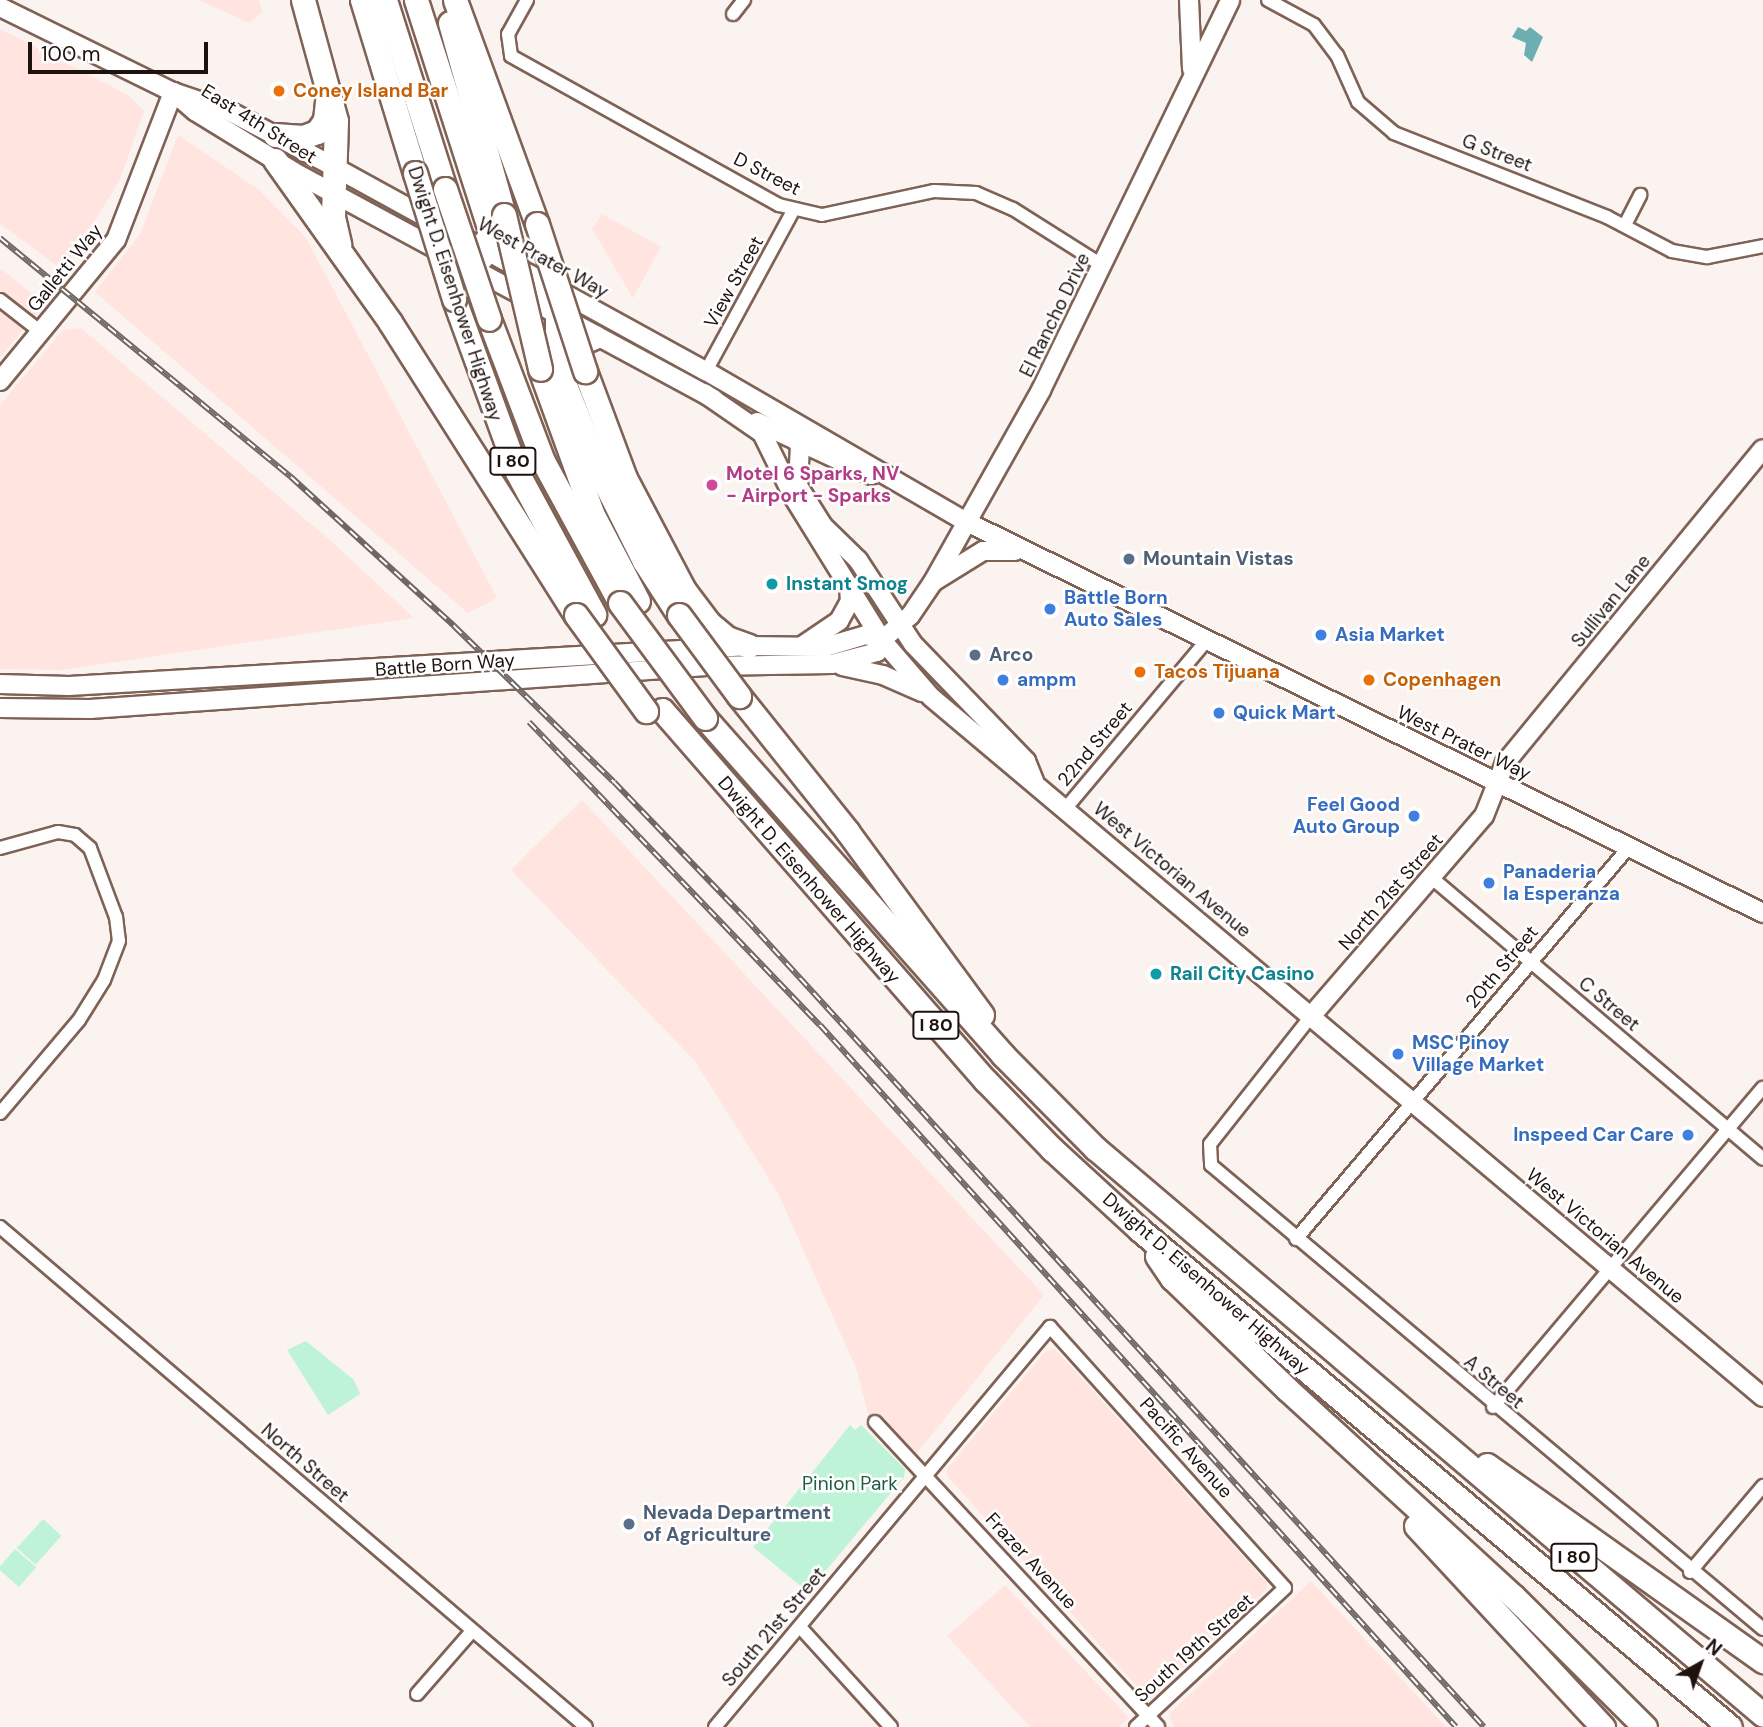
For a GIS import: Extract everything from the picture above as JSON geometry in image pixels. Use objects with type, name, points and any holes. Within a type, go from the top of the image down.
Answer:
[{"type":"highway","points":[[303,0],[339,137],[333,217],[341,250]]},
{"type":"highway","name":"Dwight D. Eisenhower Highway","points":[[362,0],[453,299],[517,472],[585,614],[654,710],[745,808],[986,1081],[1140,1230],[1730,1727]]},
{"type":"highway","name":"Dwight D. Eisenhower Highway","points":[[385,0],[489,319],[542,461],[666,667],[705,718],[1003,1055],[1135,1185],[1763,1715]]},
{"type":"highway","points":[[416,0],[488,220],[486,250],[476,261],[457,262]]},
{"type":"highway","points":[[441,0],[477,109],[540,369],[592,513],[629,602]]},
{"type":"highway","points":[[455,0],[537,224],[585,370],[625,478],[679,582],[709,623],[727,638],[749,646]]},
{"type":"highway","points":[[275,135],[303,138],[317,132],[326,120],[328,97]]},
{"type":"highway","points":[[275,160],[341,250],[585,614]]},
{"type":"highway","points":[[542,281],[552,294],[559,318],[559,365],[618,513],[679,615],[976,1003],[1003,1055]]},
{"type":"highway","points":[[573,404],[569,359],[579,344],[595,337]]},
{"type":"highway","points":[[1140,1230],[1172,1278],[1359,1456],[1506,1589],[1645,1727]]},
{"type":"highway","points":[[1385,1398],[1453,1438],[1763,1661]]},
{"type":"highway","points":[[1359,1456],[1375,1485],[1603,1727]]},
{"type":"main road","points":[[1189,0],[1192,76]]},
{"type":"main road","name":"El Rancho Drive","points":[[891,634],[933,582],[1041,390],[1230,0]]},
{"type":"main road","name":"East 4th Street","points":[[0,7],[173,92],[195,111],[275,160],[457,262]]},
{"type":"main road","name":"West Prater Way","points":[[173,92],[202,99],[275,135],[706,371],[884,477],[1025,552],[1763,913]]},
{"type":"main road","name":"Galletti Way","points":[[0,380],[107,253],[127,222],[173,92]]},
{"type":"main road","name":"West Prater Way","points":[[457,262],[800,445],[860,473],[884,477]]},
{"type":"main road","name":"West Victorian Avenue","points":[[705,393],[762,433],[794,498],[849,585],[891,634],[1026,761],[1034,781]]},
{"type":"main road","points":[[772,409],[800,445]]},
{"type":"main road","name":"West Victorian Avenue","points":[[800,445],[798,486],[823,526],[858,560],[891,634],[931,697],[1763,1397]]},
{"type":"main road","name":"Sullivan Lane","points":[[1497,782],[1505,763],[1763,449]]},
{"type":"main road","points":[[933,582],[983,551],[1025,552]]},
{"type":"main road","points":[[802,647],[839,621],[849,601],[849,585]]},
{"type":"main road","name":"Battle Born Way","points":[[0,684],[69,685],[749,646],[825,647],[866,635],[891,634]]},
{"type":"main road","name":"Battle Born Way","points":[[0,708],[90,709],[707,666],[832,664],[877,652],[891,634]]},
{"type":"main road","points":[[832,664],[883,675],[931,697]]},
{"type":"main road","name":"North 21st Street","points":[[1312,1015],[1484,816],[1497,782]]},
{"type":"street","name":"D Street","points":[[527,0],[508,34],[508,50],[542,74],[793,211],[822,215],[922,192],[966,192],[1013,209],[1103,266]]},
{"type":"street","points":[[733,14],[744,0]]},
{"type":"street","name":"G Street","points":[[1268,0],[1314,25],[1337,55],[1358,103],[1379,124],[1625,225],[1690,256],[1724,256],[1763,246]]},
{"type":"street","points":[[1625,225],[1640,195]]},
{"type":"street","name":"View Street","points":[[706,371],[793,211]]},
{"type":"street","points":[[0,300],[41,332]]},
{"type":"street","name":"22nd Street","points":[[1066,808],[1207,640]]},
{"type":"street","points":[[0,848],[58,832],[75,835],[90,848],[116,917],[119,941],[104,980],[79,1020],[0,1113]]},
{"type":"street","name":"20th Street","points":[[1296,1239],[1629,847]]},
{"type":"street","name":"C Street","points":[[1432,878],[1763,1159]]},
{"type":"street","name":"North 21st Street","points":[[1207,1158],[1210,1144],[1312,1015]]},
{"type":"street","points":[[1493,1407],[1763,1088]]},
{"type":"street","name":"A Street","points":[[1207,1158],[1219,1174],[1493,1407],[1690,1572],[1763,1629]]},
{"type":"street","name":"North Street","points":[[0,1227],[586,1727]]},
{"type":"street","name":"South 21st Street","points":[[715,1727],[1050,1327]]},
{"type":"street","name":"Pacific Avenue","points":[[1050,1327],[1279,1578],[1284,1588],[1279,1597]]},
{"type":"street","name":"Frazer Avenue","points":[[875,1422],[1158,1727]]},
{"type":"street","points":[[1690,1572],[1763,1486]]},
{"type":"street","name":"South 19th Street","points":[[1136,1727],[1279,1597]]},
{"type":"street","points":[[800,1627],[891,1727]]},
{"type":"street","points":[[417,1694],[472,1631]]},
{"type":"shaded area","points":[[199,0],[259,0],[262,13],[249,23]]},
{"type":"shaded area","points":[[0,29],[128,95],[144,111],[119,182],[63,270],[0,224]]},
{"type":"shaded area","points":[[178,135],[258,189],[306,238],[497,598],[468,613],[95,292],[140,234]]},
{"type":"shaded area","points":[[602,214],[661,247],[633,298],[592,229]]},
{"type":"shaded area","points":[[0,268],[45,304],[0,357]]},
{"type":"shaded area","points":[[81,328],[332,542],[414,618],[61,670],[0,669],[0,405],[63,330]]},
{"type":"shaded area","points":[[582,800],[1044,1295],[908,1464],[869,1416],[856,1368],[778,1193],[695,1061],[511,870]]},
{"type":"shaded area","points":[[1055,1349],[1267,1583],[1266,1590],[1152,1695],[1145,1695],[947,1476],[947,1469],[1046,1351]]},
{"type":"shaded area","points":[[1311,1581],[1446,1727],[1174,1727],[1169,1714]]},
{"type":"shaded area","points":[[1005,1585],[1129,1718],[1119,1727],[1030,1727],[947,1636]]},
{"type":"green space","points":[[306,1341],[354,1380],[360,1394],[328,1415],[287,1350]]},
{"type":"green space","name":"Pinion Park","points":[[850,1425],[855,1430],[861,1425],[905,1469],[904,1477],[808,1592],[753,1547]]},
{"type":"green space","points":[[43,1519],[62,1536],[35,1565],[17,1548]]},
{"type":"green space","points":[[15,1549],[36,1567],[19,1587],[0,1570],[0,1566]]},
{"type":"water","points":[[1518,27],[1526,31],[1530,27],[1543,37],[1532,62],[1524,55],[1526,43],[1512,37]]},
{"type":"railway","points":[[0,238],[291,477],[454,626],[614,782],[746,919],[1484,1727]]},
{"type":"railway","points":[[529,722],[820,1025],[1456,1727]]},
{"type":"place","name":"Coney Island Bar","points":[[279,91]]},
{"type":"place","name":"Motel 6 Sparks, NV - Airport - Sparks","points":[[712,485]]},
{"type":"place","name":"Mountain Vistas","points":[[1129,559]]},
{"type":"place","name":"Instant Smog","points":[[772,584]]},
{"type":"place","name":"Battle Born Auto Sales","points":[[1050,609]]},
{"type":"place","name":"Asia Market","points":[[1321,635]]},
{"type":"place","name":"Arco","points":[[975,655]]},
{"type":"place","name":"Tacos Tijuana","points":[[1140,672]]},
{"type":"place","name":"ampm","points":[[1003,680]]},
{"type":"place","name":"Copenhagen","points":[[1369,680]]},
{"type":"place","name":"Quick Mart","points":[[1219,713]]},
{"type":"place","name":"Feel Good Auto Group","points":[[1414,816]]},
{"type":"place","name":"Panaderia la Esperanza","points":[[1489,883]]},
{"type":"place","name":"Rail City Casino","points":[[1156,974]]},
{"type":"place","name":"MSC Pinoy Village Market","points":[[1398,1054]]},
{"type":"place","name":"Inspeed Car Care","points":[[1688,1135]]},
{"type":"place","name":"Nevada Department of Agriculture","points":[[629,1524]]}]
